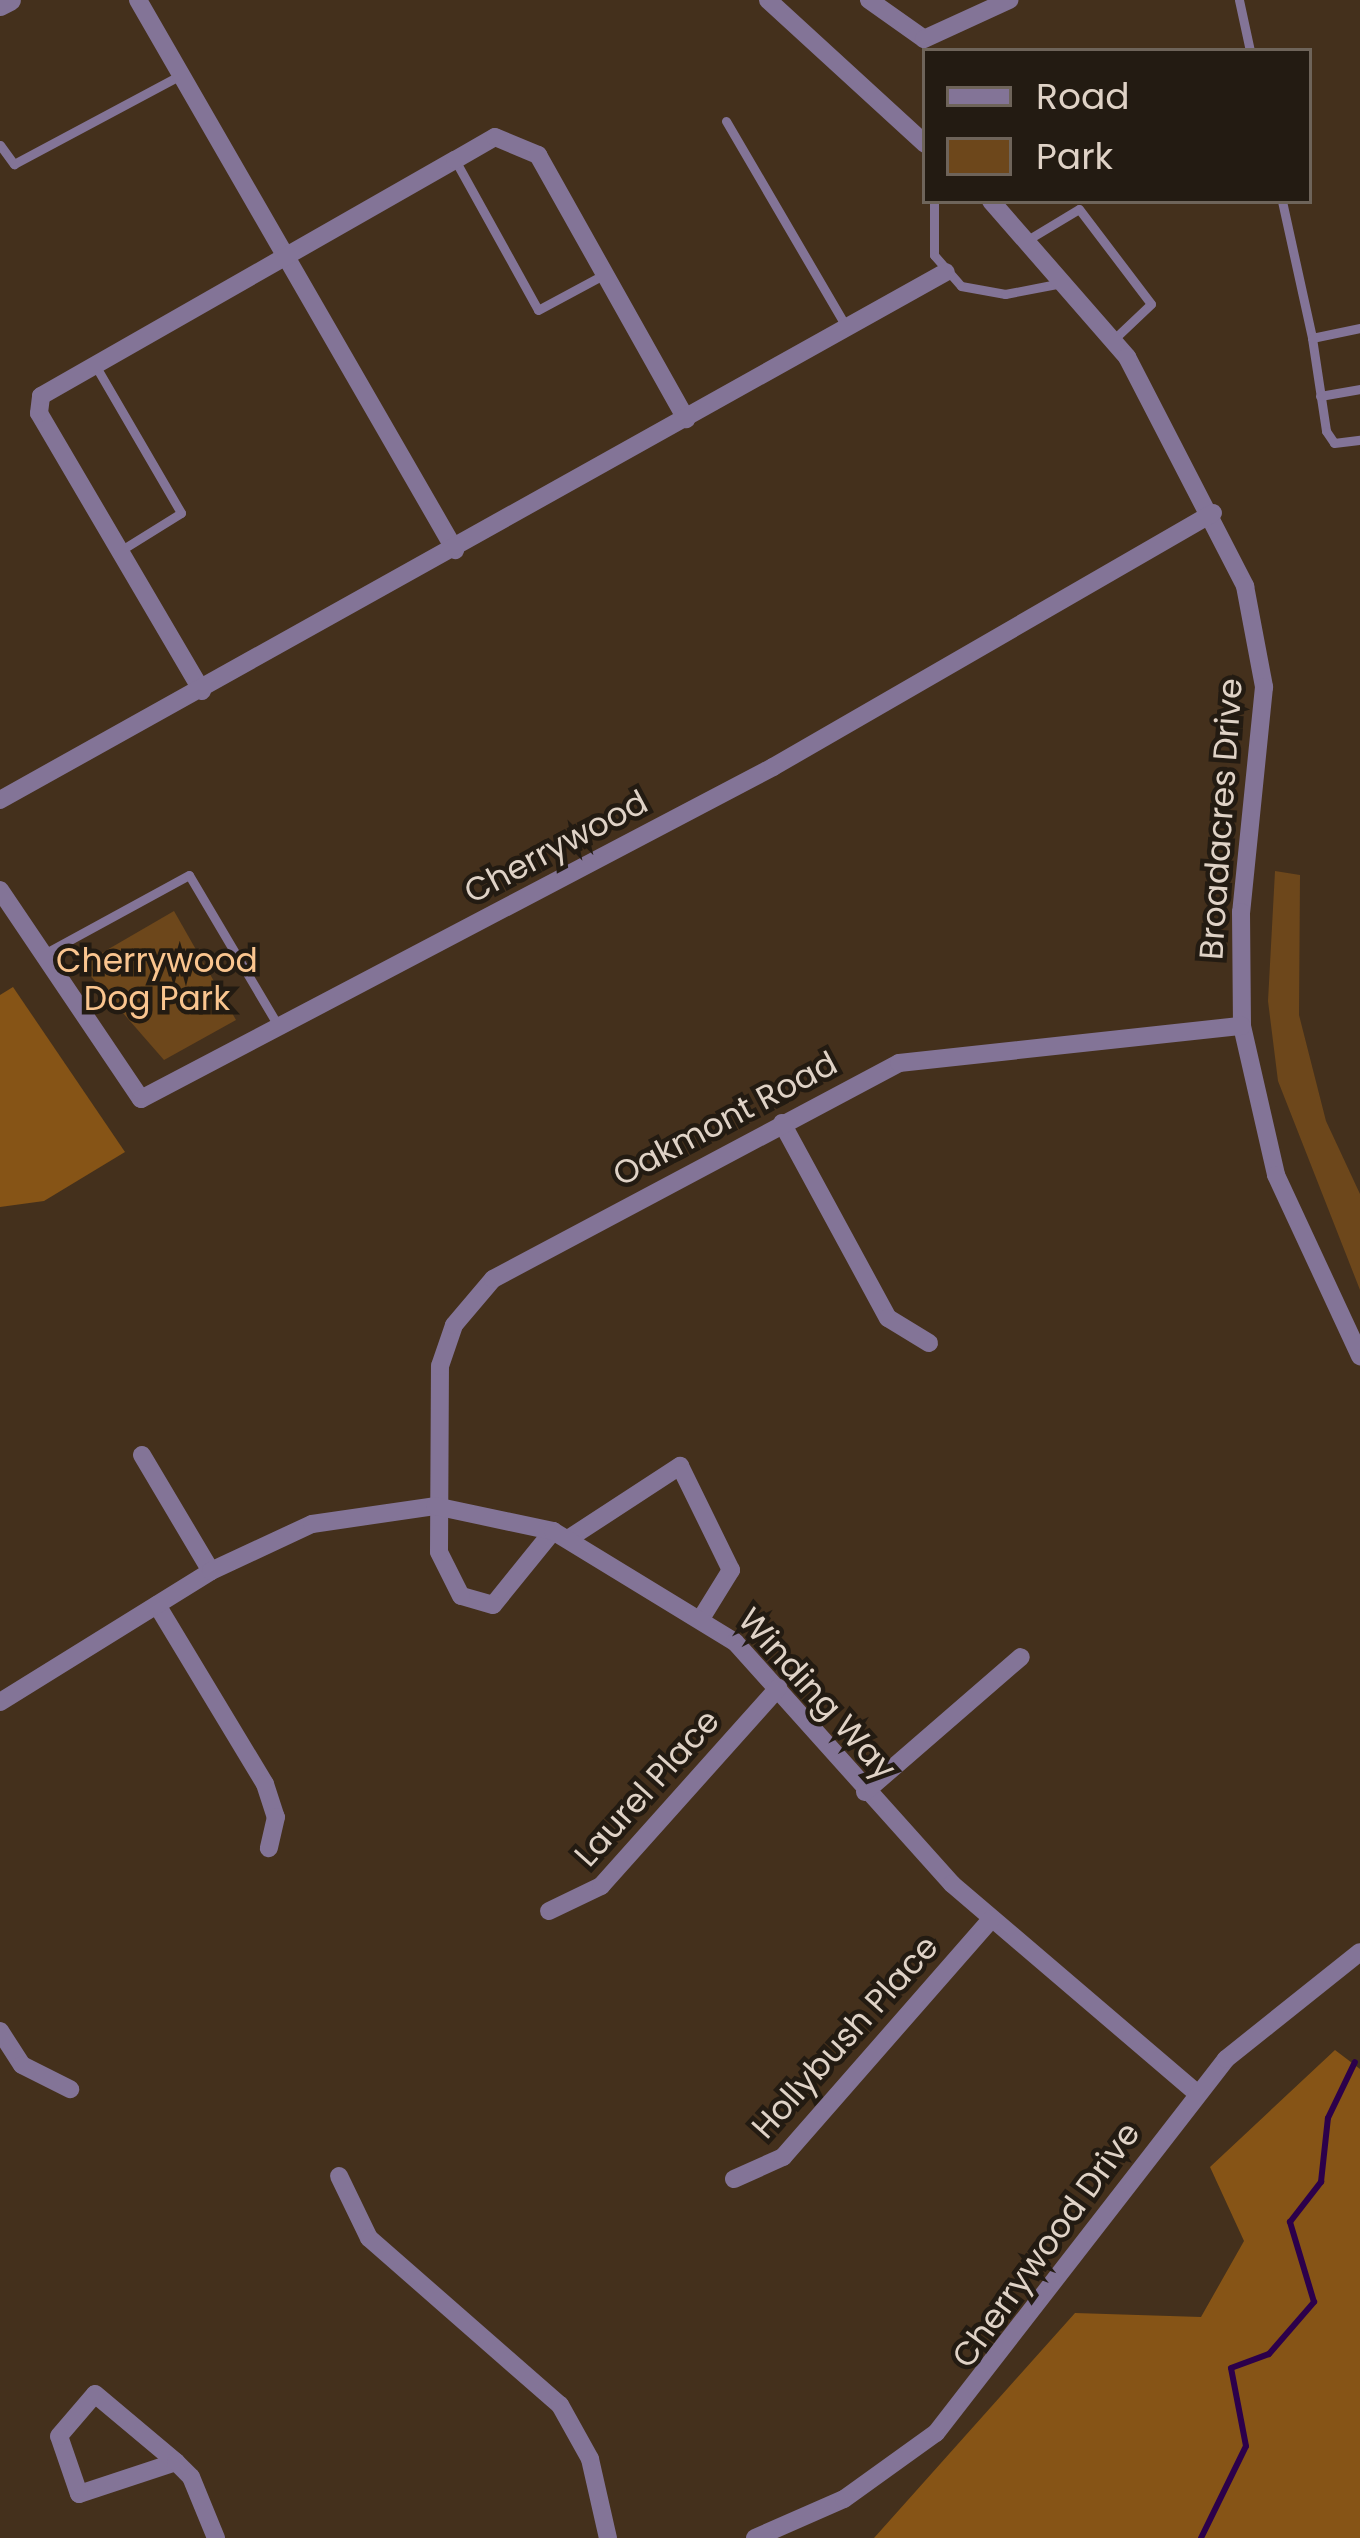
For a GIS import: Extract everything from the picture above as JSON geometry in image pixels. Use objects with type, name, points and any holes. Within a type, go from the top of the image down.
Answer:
[{"type":"street","points":[[0,5],[10,0]]},
{"type":"street","points":[[138,0],[455,550]]},
{"type":"street","points":[[869,0],[930,45],[1009,0]]},
{"type":"street","points":[[778,3],[922,141]]},
{"type":"street","points":[[202,691],[39,413],[41,396],[454,160],[495,137],[519,140],[686,419]]},
{"type":"street","name":"Broadacres Drive","points":[[995,204],[1070,282],[1113,340],[1213,513],[1252,606],[1264,687],[1240,912],[1242,1026],[1276,1175],[1360,1356]]},
{"type":"street","points":[[0,800],[946,272]]},
{"type":"street","name":"Cherrywood","points":[[0,890],[141,1099],[773,767],[1213,513]]},
{"type":"street","name":"Oakmont Road","points":[[561,1535],[512,1593],[477,1604],[444,1567],[435,1506],[440,1366],[478,1293],[782,1123],[920,1058],[1242,1026]]},
{"type":"street","points":[[782,1123],[888,1318],[929,1343]]},
{"type":"street","points":[[142,1456],[211,1571]]},
{"type":"street","points":[[561,1535],[680,1466],[731,1570],[703,1617]]},
{"type":"street","name":"Winding Way","points":[[0,1702],[211,1571],[334,1517],[435,1506],[561,1535],[703,1617],[778,1688],[866,1792],[991,1919],[1197,2093]]},
{"type":"street","points":[[158,1605],[266,1784],[276,1817],[269,1848]]},
{"type":"street","points":[[866,1792],[1022,1657]]},
{"type":"street","name":"Laurel Place","points":[[549,1911],[601,1886],[778,1688]]},
{"type":"street","name":"Hollybush Place","points":[[734,2179],[783,2157],[991,1919]]},
{"type":"street","name":"Cherrywood Drive","points":[[755,2538],[863,2487],[955,2415],[1197,2093],[1277,2009],[1360,1952]]},
{"type":"street","points":[[0,2031],[22,2065],[70,2090]]},
{"type":"street","points":[[339,2176],[369,2238],[560,2405],[590,2459],[608,2538]]},
{"type":"street","points":[[176,2462],[79,2494],[58,2436],[95,2394],[176,2462],[216,2538]]},
{"type":"lane","points":[[1239,0],[1249,48]]},
{"type":"lane","points":[[0,145],[14,164],[181,75]]},
{"type":"lane","points":[[726,121],[847,328]]},
{"type":"lane","points":[[454,160],[538,310],[603,275]]},
{"type":"lane","points":[[935,204],[946,272],[1006,295],[1070,282]]},
{"type":"lane","points":[[1283,204],[1334,443],[1360,440]]},
{"type":"lane","points":[[1029,239],[1079,209],[1151,304],[1113,340]]},
{"type":"lane","points":[[1312,338],[1360,328]]},
{"type":"lane","points":[[95,365],[181,513],[120,550]]},
{"type":"lane","points":[[1321,396],[1360,389]]},
{"type":"lane","points":[[44,954],[189,874],[279,1027]]},
{"type":"green space","points":[[1275,871],[1300,875],[1299,1015],[1326,1121],[1360,1194],[1360,1290],[1278,1081],[1268,1001]]},
{"type":"green space","name":"Cherrywood Dog Park","points":[[174,911],[236,1020],[164,1060],[81,965]]},
{"type":"shaded area","points":[[13,987],[125,1152],[44,1201],[0,1207],[0,995]]},
{"type":"shaded area","points":[[1335,2050],[1360,2069],[1360,2538],[874,2538],[1075,2313],[1201,2317],[1244,2241],[1210,2167]]},
{"type":"waterway","points":[[1201,2538],[1246,2446],[1231,2368],[1269,2354],[1314,2302],[1290,2222],[1321,2182],[1328,2118],[1355,2062]]}]
